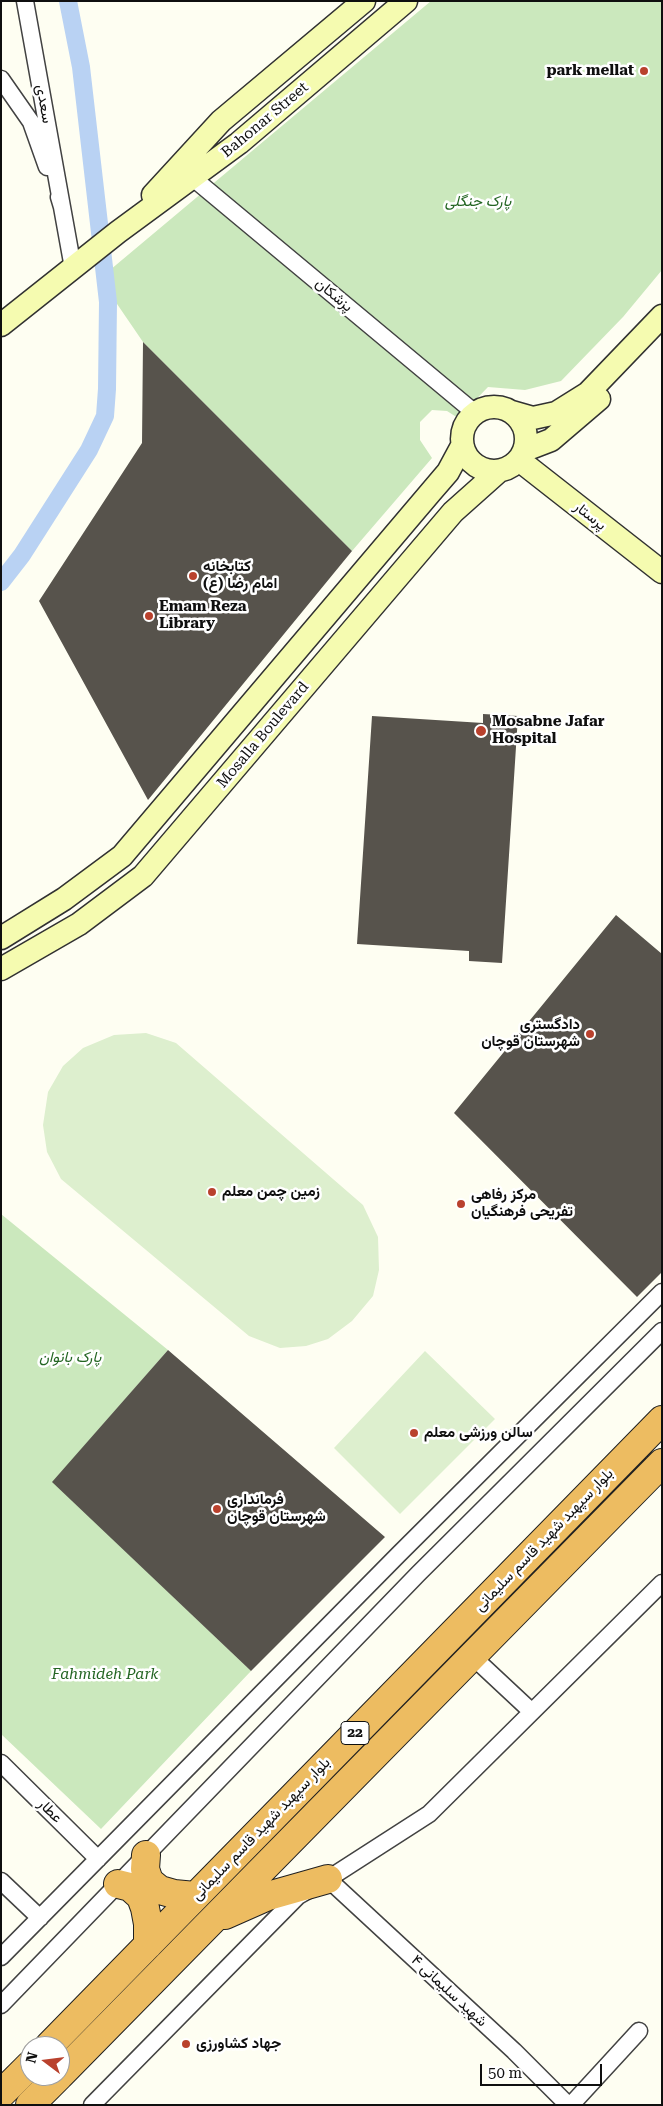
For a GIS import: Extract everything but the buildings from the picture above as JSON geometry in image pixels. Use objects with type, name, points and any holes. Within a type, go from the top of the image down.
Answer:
[{"type":"highway","name":"بلوار سپهبد شهید قاسم سلیمانی","points":[[59,2036],[662,1420]]},
{"type":"highway","name":"بلوار سپهبد شهید قاسم سلیمانی","points":[[70,2064],[662,1463]]},
{"type":"highway","points":[[146,1855],[144,1869],[149,1881],[160,1890],[174,1894],[195,1896]]},
{"type":"highway","points":[[210,1922],[268,1896],[328,1879]]},
{"type":"highway","points":[[118,1884],[130,1887],[141,1897],[146,1908],[148,1945]]},
{"type":"highway","points":[[1,2094],[20,2075]]},
{"type":"highway","name":"بلوار سپهبد شهید قاسم سلیمانی","points":[[30,2105],[48,2086]]},
{"type":"street","name":"سعدی","points":[[26,1],[62,207]]},
{"type":"street","name":"Bahonar Street","points":[[1,325],[118,232],[239,143],[406,1]]},
{"type":"street","name":"Bahonar Street","points":[[118,232],[221,121],[361,2]]},
{"type":"street","points":[[1,79],[31,122],[62,207],[79,262]]},
{"type":"street","name":"پزشکان","points":[[193,178],[475,413]]},
{"type":"street","points":[[662,316],[588,393],[556,413],[533,418],[500,407],[487,407],[475,413],[466,422],[462,434],[462,446],[467,458],[476,466],[487,471],[499,471],[510,468],[522,455],[551,440],[592,406],[662,333]]},
{"type":"street","points":[[512,412],[518,417],[526,432],[522,455]]},
{"type":"street","name":"Mosalla Boulevard","points":[[1,938],[64,899],[122,856],[448,472],[462,446]]},
{"type":"street","name":"پرستار","points":[[522,455],[662,572]]},
{"type":"street","name":"Mosalla Boulevard","points":[[1,969],[79,924],[143,876],[453,512],[499,471]]},
{"type":"street","points":[[430,493],[443,485],[453,486],[458,492],[453,512]]},
{"type":"street","points":[[1,1957],[398,1554],[662,1292]]},
{"type":"street","points":[[1,2005],[418,1574],[662,1331]]},
{"type":"street","points":[[398,1554],[418,1574]]},
{"type":"street","points":[[92,2105],[298,1896],[430,1814],[662,1583]]},
{"type":"street","points":[[472,1656],[532,1712]]},
{"type":"street","name":"عطار","points":[[1,1763],[98,1859]]},
{"type":"street","name":"شهید سلیمانی ۴","points":[[328,1879],[514,2051],[569,2105]]},
{"type":"street","points":[[1,1881],[40,1918]]},
{"type":"street","points":[[569,2105],[639,2031]]},
{"type":"green space","name":"پارک جنگلی","points":[[431,1],[662,1],[662,270],[623,317],[561,381],[525,390],[488,387],[458,418],[447,411],[432,410],[420,422],[420,440],[432,458],[352,551],[143,342],[115,301],[110,270]]},
{"type":"green space","name":"زمین چمن معلم","points":[[146,1033],[176,1043],[363,1205],[378,1237],[379,1270],[373,1296],[352,1321],[328,1339],[306,1346],[280,1348],[249,1336],[61,1179],[47,1152],[43,1125],[48,1092],[63,1066],[83,1048],[114,1035]]},
{"type":"green space","name":"Fahmideh Park","points":[[1,1214],[168,1350],[53,1482],[251,1671],[101,1829],[1,1734]]},
{"type":"green space","name":"سالن ورزشی معلم","points":[[425,1351],[495,1419],[400,1514],[334,1448]]},
{"type":"waterway","points":[[1,582],[22,555],[89,450],[105,416],[108,302],[81,67],[68,1]]},
{"type":"place","name":"park mellat","points":[[644,71]]},
{"type":"place","name":"کتابخانه امام رضا (ع)","points":[[193,576]]},
{"type":"place","name":"Emam Reza Library","points":[[149,616]]},
{"type":"place","name":"Mosabne Jafar Hospital","points":[[481,731]]},
{"type":"place","name":"دادگستری شهرستان قوچان","points":[[590,1034]]},
{"type":"place","name":"زمین چمن معلم","points":[[212,1192]]},
{"type":"place","name":"مرکز رفاهی تفریحی فرهنگیان","points":[[461,1204]]},
{"type":"place","name":"سالن ورزشی معلم","points":[[414,1433]]},
{"type":"place","name":"فرمانداری شهرستان قوچان","points":[[217,1509]]},
{"type":"place","name":"جهاد کشاورزی","points":[[186,2044]]},
{"type":"park label","name":"پارک بانوان","points":[[70,1358]]}]
